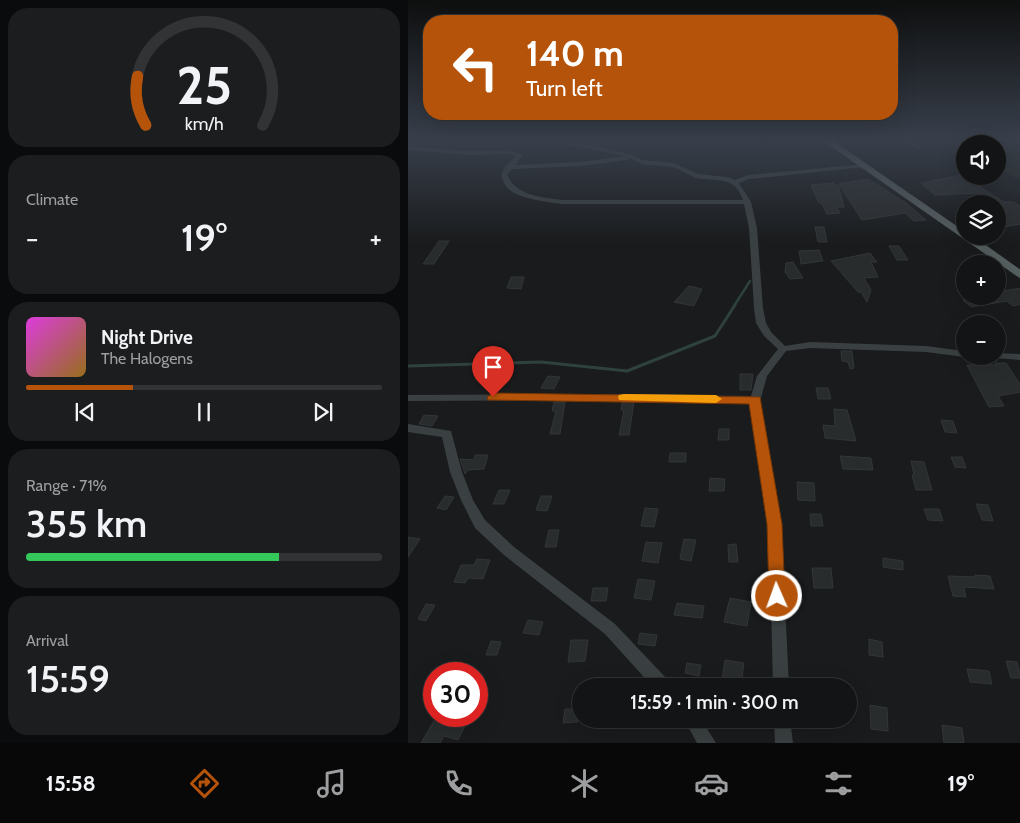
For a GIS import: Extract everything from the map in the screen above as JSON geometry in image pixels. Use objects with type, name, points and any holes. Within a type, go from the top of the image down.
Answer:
[{"type":"main road","points":[[878,175],[956,230]]},
{"type":"main road","points":[[977,245],[1020,276]]},
{"type":"street","points":[[504,175],[507,183],[514,190],[538,198],[562,202],[670,204],[688,201],[748,202]]},
{"type":"street","points":[[694,175],[727,179],[735,182],[742,188],[748,202],[761,324],[783,350]]},
{"type":"street","points":[[735,182],[748,177],[770,175]]},
{"type":"street","points":[[781,678],[775,524],[754,405],[762,376],[783,350],[810,345],[956,353]]},
{"type":"street","points":[[1006,356],[1020,357]]},
{"type":"street","points":[[408,398],[615,397],[756,400]]},
{"type":"street","points":[[408,428],[448,434],[456,472],[467,500],[480,524],[509,551],[610,629],[655,678]]},
{"type":"street","points":[[697,728],[706,743]]},
{"type":"street","points":[[783,728],[784,743]]},
{"type":"shaded area","points":[[1010,175],[1020,175],[1020,180]]},
{"type":"building","points":[[956,176],[956,185],[977,185],[993,195],[982,195],[980,193],[935,195],[921,183]]},
{"type":"building","points":[[868,179],[906,203],[926,220],[914,221],[905,213],[862,220],[839,184]]},
{"type":"building","points":[[833,183],[838,185],[844,207],[836,207],[840,213],[827,214],[821,202],[819,203],[811,185]]},
{"type":"building","points":[[1006,202],[1014,202],[1021,207],[1021,224],[1006,226]]},
{"type":"building","points":[[815,227],[824,227],[827,242],[818,242]]},
{"type":"building","points":[[439,241],[449,241],[434,264],[423,264]]},
{"type":"building","points":[[889,246],[899,246],[908,260],[897,260]]},
{"type":"building","points":[[819,250],[823,261],[801,264],[799,251]]},
{"type":"building","points":[[870,253],[877,262],[871,262],[878,277],[864,278],[871,290],[867,302],[861,292],[858,292],[831,261]]},
{"type":"building","points":[[793,262],[803,278],[790,279],[785,272],[786,263]]},
{"type":"building","points":[[511,277],[524,277],[521,289],[507,288]]},
{"type":"building","points":[[689,286],[702,289],[694,306],[674,302]]},
{"type":"building","points":[[1021,288],[1021,304],[1013,306],[1006,301],[1006,290]]},
{"type":"building","points":[[841,351],[852,351],[854,368],[850,369],[848,362],[842,361]]},
{"type":"building","points":[[1006,363],[1021,386],[1021,392],[998,396],[1004,406],[989,407],[967,365],[1006,365]]},
{"type":"building","points":[[740,374],[753,374],[751,390],[740,390]]},
{"type":"building","points":[[548,376],[560,377],[554,389],[541,388]]},
{"type":"building","points":[[816,388],[828,388],[831,399],[818,399]]},
{"type":"building","points":[[554,402],[565,402],[560,434],[550,434],[556,411],[552,411]]},
{"type":"building","points":[[622,402],[634,402],[629,435],[619,435],[624,410],[621,410]]},
{"type":"building","points":[[834,409],[847,410],[856,441],[825,438],[823,425],[835,426]]},
{"type":"building","points":[[424,415],[438,416],[432,426],[419,424]]},
{"type":"building","points":[[941,420],[953,421],[957,433],[945,432]]},
{"type":"building","points":[[719,429],[729,429],[729,440],[718,440]]},
{"type":"building","points":[[670,453],[686,453],[686,462],[669,462]]},
{"type":"building","points":[[475,455],[488,455],[484,469],[468,470],[465,474],[460,459],[474,460]]},
{"type":"building","points":[[840,456],[871,458],[873,470],[843,469]]},
{"type":"building","points":[[951,457],[962,457],[966,468],[955,467]]},
{"type":"building","points":[[911,461],[924,462],[932,490],[916,490]]},
{"type":"building","points":[[710,478],[725,479],[724,491],[709,491]]},
{"type":"building","points":[[797,482],[814,483],[815,501],[798,500]]},
{"type":"building","points":[[499,490],[510,490],[504,504],[493,504]]},
{"type":"building","points":[[445,496],[454,497],[446,510],[437,508]]},
{"type":"building","points":[[541,496],[552,496],[547,511],[536,510]]},
{"type":"building","points":[[976,504],[988,505],[993,521],[982,520]]},
{"type":"building","points":[[645,508],[658,509],[654,527],[641,526]]},
{"type":"building","points":[[924,509],[939,509],[943,521],[928,520]]},
{"type":"building","points":[[810,514],[821,514],[823,526],[811,526]]},
{"type":"building","points":[[549,530],[559,530],[556,547],[545,547]]},
{"type":"building","points":[[408,537],[420,539],[408,557]]},
{"type":"building","points":[[684,539],[696,540],[691,561],[680,559]]},
{"type":"building","points":[[646,542],[662,543],[658,563],[642,561]]},
{"type":"building","points":[[736,544],[738,562],[729,562],[728,545]]},
{"type":"building","points":[[883,558],[903,561],[903,570],[883,567]]},
{"type":"building","points":[[477,559],[490,560],[483,579],[468,578],[465,583],[454,582],[461,565],[474,565]]},
{"type":"building","points":[[812,568],[831,568],[833,588],[814,588]]},
{"type":"building","points":[[975,575],[990,576],[994,589],[964,587],[966,597],[953,596],[948,576],[975,577]]},
{"type":"building","points":[[638,579],[655,581],[651,600],[634,598]]},
{"type":"building","points":[[593,588],[608,588],[606,601],[591,601]]},
{"type":"building","points":[[730,598],[751,602],[747,626],[724,622]]},
{"type":"building","points":[[677,603],[704,606],[702,618],[674,615]]},
{"type":"building","points":[[426,604],[435,605],[426,621],[418,619]]},
{"type":"building","points":[[528,620],[543,622],[539,635],[523,633]]},
{"type":"building","points":[[640,633],[657,635],[655,646],[638,644]]},
{"type":"building","points":[[869,639],[882,642],[883,657],[869,655]]},
{"type":"building","points":[[571,640],[588,640],[585,661],[568,662]]},
{"type":"building","points":[[491,641],[501,642],[497,655],[486,655]]},
{"type":"building","points":[[725,660],[744,663],[742,678],[722,678]]},
{"type":"building","points":[[1006,661],[1017,662],[1021,678],[1011,678]]},
{"type":"building","points":[[687,663],[701,665],[699,676],[685,673]]},
{"type":"building","points":[[967,669],[989,671],[992,684],[970,682]]},
{"type":"building","points":[[870,705],[887,708],[888,731],[871,729]]},
{"type":"building","points":[[565,709],[572,709],[572,722],[563,723]]},
{"type":"building","points":[[942,725],[962,728],[964,743],[944,743]]},
{"type":"building","points":[[430,727],[464,727],[458,740],[444,736],[440,743],[421,743]]},
{"type":"waterway","points":[[734,306],[750,281]]},
{"type":"waterway","points":[[408,366],[541,362],[627,371],[715,336],[735,305]]},
{"type":"slow traffic","points":[[624,397],[716,399]]},
{"type":"route","points":[[493,397],[756,400],[754,405],[775,524],[777,596]]}]
